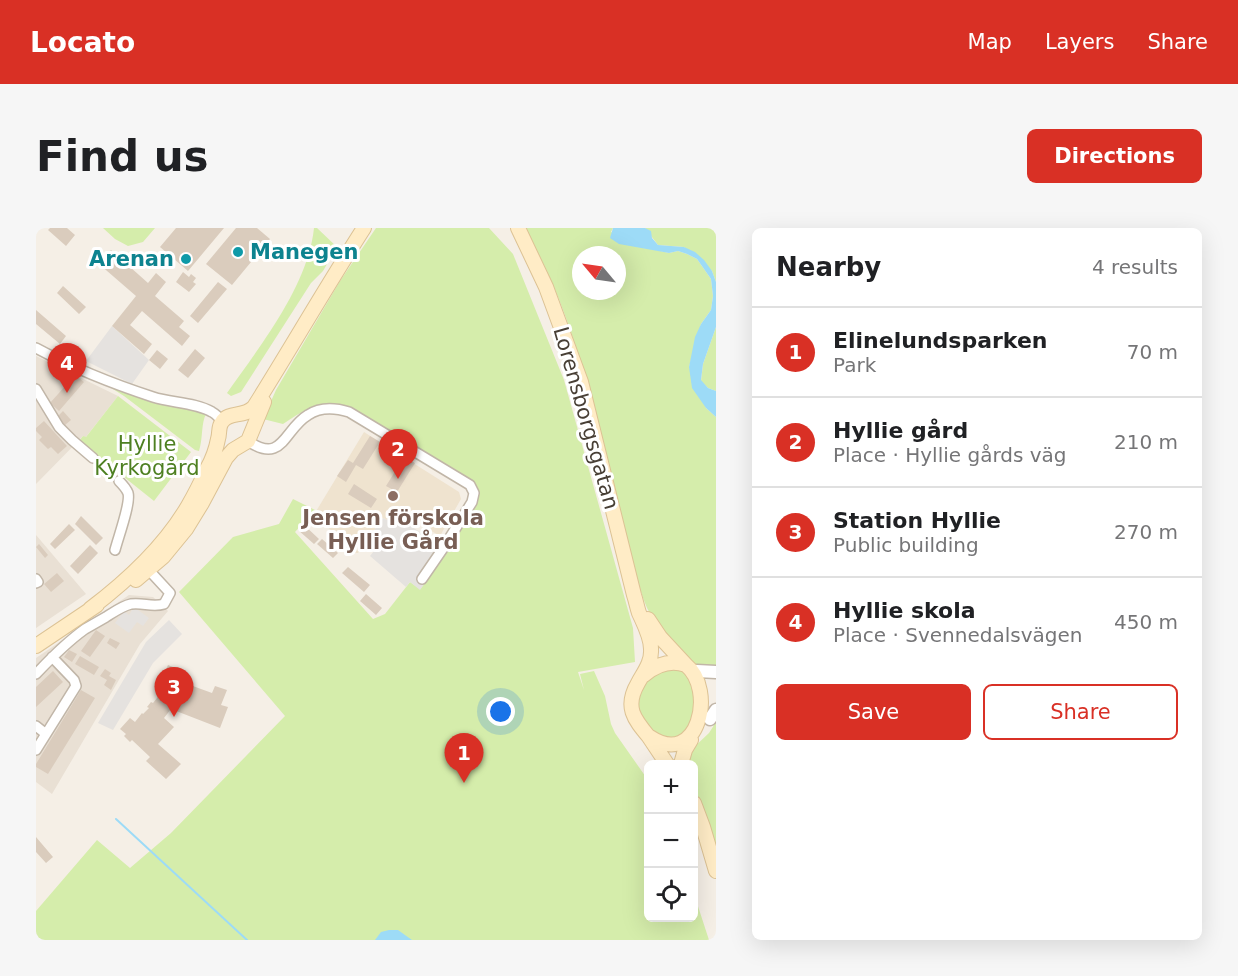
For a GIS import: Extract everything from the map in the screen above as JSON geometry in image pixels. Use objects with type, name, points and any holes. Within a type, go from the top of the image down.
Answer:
[{"type":"main road","points":[[36,646],[90,609],[120,592],[146,566],[188,507],[216,450],[219,429],[223,421],[231,415],[244,414],[254,407],[359,228]]},
{"type":"main road","points":[[348,250],[364,228]]},
{"type":"main road","name":"Lorensborgsgatan","points":[[512,228],[532,257]]},
{"type":"main road","name":"Lorensborgsgatan","points":[[518,228],[546,287],[581,382],[638,611],[651,642],[650,659],[633,692],[633,717],[664,760]]},
{"type":"main road","points":[[146,566],[163,557],[186,529],[229,453],[246,439],[287,354]]},
{"type":"main road","points":[[236,415],[248,420],[246,439]]},
{"type":"main road","points":[[219,435],[228,445],[246,439]]},
{"type":"main road","name":"Lorensborgsgatan","points":[[631,581],[652,626],[667,645],[706,681],[712,694],[713,714],[705,727],[691,740],[682,760]]},
{"type":"main road","points":[[642,677],[655,666],[671,662],[692,668]]},
{"type":"main road","points":[[646,735],[668,744],[681,744],[691,740]]},
{"type":"main road","points":[[693,814],[708,847]]},
{"type":"main road","points":[[697,814],[716,871]]},
{"type":"street","points":[[39,352],[119,386],[157,399],[211,411],[223,421]]},
{"type":"street","points":[[36,389],[60,427],[93,458]]},
{"type":"street","points":[[246,439],[259,448],[267,450],[277,447],[306,416],[314,411],[339,409],[349,412],[470,486],[474,493],[472,502],[422,579]]},
{"type":"street","points":[[114,550],[129,494],[119,481]]},
{"type":"street","points":[[36,674],[52,657],[86,629],[120,608],[129,604],[153,606],[164,604],[171,593],[146,566]]},
{"type":"street","points":[[36,750],[76,686],[74,680],[52,657]]},
{"type":"street","points":[[692,668],[716,672]]},
{"type":"street","points":[[36,726],[46,734]]},
{"type":"shaded area","points":[[112,326],[149,360],[132,384],[86,361]]},
{"type":"shaded area","points":[[36,356],[118,396],[85,438],[83,436],[36,484]]},
{"type":"shaded area","name":"Jensen förskola Hyllie Gård","points":[[364,432],[459,492],[461,499],[440,536],[394,509],[387,520],[383,518],[358,553],[352,553],[315,513]]},
{"type":"shaded area","points":[[391,514],[449,550],[420,590],[410,582],[406,587],[370,556],[374,551],[365,543],[383,518],[387,520]]},
{"type":"shaded area","points":[[36,535],[86,594],[36,628]]},
{"type":"shaded area","points":[[129,595],[153,597],[168,611],[140,644],[52,794],[36,782],[36,658]]},
{"type":"shaded area","points":[[134,607],[149,618],[143,626],[137,622],[129,633],[115,623],[124,611],[129,615]]},
{"type":"shaded area","points":[[169,620],[182,634],[153,663],[113,730],[98,723],[146,642]]},
{"type":"green space","points":[[103,228],[155,228],[143,242],[128,246],[115,239]]},
{"type":"green space","points":[[314,228],[317,228],[337,247],[323,271],[311,283],[241,392],[231,396],[227,393],[281,315],[293,293],[303,272]]},
{"type":"green space","points":[[376,228],[489,228],[513,254],[564,380],[633,628],[635,662],[578,672],[584,690],[580,674],[594,671],[605,696],[615,733],[644,774],[644,922],[698,922],[698,906],[709,940],[36,940],[36,911],[97,840],[130,868],[171,833],[285,716],[179,592],[233,537],[279,524],[293,499],[315,510],[295,532],[373,619],[385,614],[410,582],[420,589],[449,550],[477,501],[477,492],[472,480],[350,407],[330,404],[315,406],[283,424],[263,419],[276,390],[340,281]]},
{"type":"green space","points":[[524,228],[613,228],[611,232],[648,248],[669,253],[678,251],[697,259],[711,279],[713,296],[711,310],[701,324],[689,367],[706,408],[716,417],[716,666],[699,665],[681,653],[647,608],[639,586],[582,366],[557,295]]},
{"type":"green space","points":[[645,228],[716,228],[716,282],[712,271],[684,247],[658,245]]},
{"type":"green space","points":[[716,327],[716,391],[708,388],[701,381],[703,364]]},
{"type":"green space","points":[[105,384],[153,403],[185,407],[206,414],[199,451],[195,450]]},
{"type":"green space","name":"Hyllie Kyrkogård","points":[[118,396],[191,452],[154,501],[79,441],[83,436],[86,437]]},
{"type":"green space","points":[[667,669],[681,669],[706,692],[708,698],[707,712],[701,725],[671,740],[652,733],[638,710],[638,696],[649,678]]},
{"type":"green space","points":[[716,722],[716,854],[698,802],[698,760],[687,760],[691,750],[709,733]]},
{"type":"water","points":[[613,228],[645,228],[651,231],[652,238],[658,245],[684,247],[695,252],[712,271],[716,282],[716,327],[703,364],[701,380],[708,388],[716,391],[716,417],[706,408],[692,388],[689,367],[695,337],[711,310],[713,296],[711,279],[697,259],[687,254],[619,244],[610,238]]},
{"type":"water","points":[[398,930],[412,940],[375,940],[381,932]]},
{"type":"building","points":[[67,228],[75,235],[66,246],[48,230]]},
{"type":"building","name":"Arenan","points":[[176,228],[224,228],[188,271],[160,247]]},
{"type":"building","name":"Manegen","points":[[236,228],[257,228],[270,239],[232,285],[206,264]]},
{"type":"building","points":[[111,250],[148,283],[156,273],[166,282],[155,296],[184,321],[179,327],[190,336],[182,346],[142,311],[130,325],[152,344],[144,354],[112,326],[136,296],[99,264]]},
{"type":"building","points":[[183,272],[189,277],[191,274],[196,278],[193,282],[196,284],[189,292],[176,282]]},
{"type":"building","points":[[218,282],[227,289],[198,323],[190,316]]},
{"type":"building","points":[[63,286],[86,307],[79,314],[57,293]]},
{"type":"building","points":[[36,310],[66,336],[60,344],[36,324]]},
{"type":"building","points":[[195,349],[205,358],[188,378],[178,370]]},
{"type":"building","points":[[157,350],[168,359],[160,369],[149,360]]},
{"type":"building","points":[[75,375],[84,382],[59,411],[50,403]]},
{"type":"building","points":[[63,411],[71,420],[65,425],[57,417]]},
{"type":"building","points":[[44,421],[67,446],[58,454],[51,447],[48,449],[39,440],[42,437],[36,428]]},
{"type":"building","points":[[370,436],[380,442],[363,469],[356,465],[346,482],[337,476],[348,460],[353,463]]},
{"type":"building","points":[[404,457],[415,463],[397,492],[386,486]]},
{"type":"building","points":[[354,484],[377,499],[371,508],[348,494]]},
{"type":"building","points":[[81,516],[103,538],[96,545],[75,524]]},
{"type":"building","points":[[69,524],[75,530],[55,549],[50,544]]},
{"type":"building","points":[[303,524],[319,539],[314,544],[298,530]]},
{"type":"building","points":[[322,539],[338,553],[333,558],[317,544]]},
{"type":"building","points":[[39,544],[48,555],[45,558],[36,547]]},
{"type":"building","points":[[90,545],[98,553],[78,574],[70,566]]},
{"type":"building","points":[[348,567],[370,585],[364,592],[342,573]]},
{"type":"building","points":[[57,573],[64,581],[51,592],[44,584]]},
{"type":"building","points":[[366,594],[382,608],[376,615],[360,601]]},
{"type":"building","points":[[96,630],[105,636],[90,657],[81,651]]},
{"type":"building","points":[[110,638],[120,643],[116,649],[107,643]]},
{"type":"building","points":[[69,650],[77,654],[72,662],[64,657]]},
{"type":"building","points":[[80,656],[99,667],[94,675],[75,664]]},
{"type":"building","points":[[168,665],[183,671],[179,681],[212,693],[215,686],[227,690],[221,705],[228,707],[220,728],[171,709],[164,718],[174,727],[158,744],[181,764],[166,779],[146,761],[150,757],[132,740],[130,742],[120,729],[130,718],[135,722],[157,698],[159,694],[156,693]]},
{"type":"building","points":[[105,669],[111,673],[109,676],[116,680],[111,690],[104,685],[107,680],[100,676]]},
{"type":"building","points":[[53,671],[63,682],[36,707],[36,687]]},
{"type":"building","points":[[81,690],[95,698],[48,774],[36,767],[36,764]]},
{"type":"building","points":[[36,837],[53,857],[46,863],[36,852]]},
{"type":"waterway","points":[[116,819],[247,940]]},
{"type":"place","name":"Manegen","points":[[238,252]]},
{"type":"place","name":"Arenan","points":[[186,259]]},
{"type":"place","name":"Hyllie skola","points":[[67,393]]},
{"type":"place","name":"Hyllie gård","points":[[398,479]]},
{"type":"place","name":"Jensen förskola Hyllie Gård","points":[[393,496]]},
{"type":"place","name":"Station Hyllie","points":[[174,717]]},
{"type":"place","name":"Elinelundsparken","points":[[464,783]]}]
